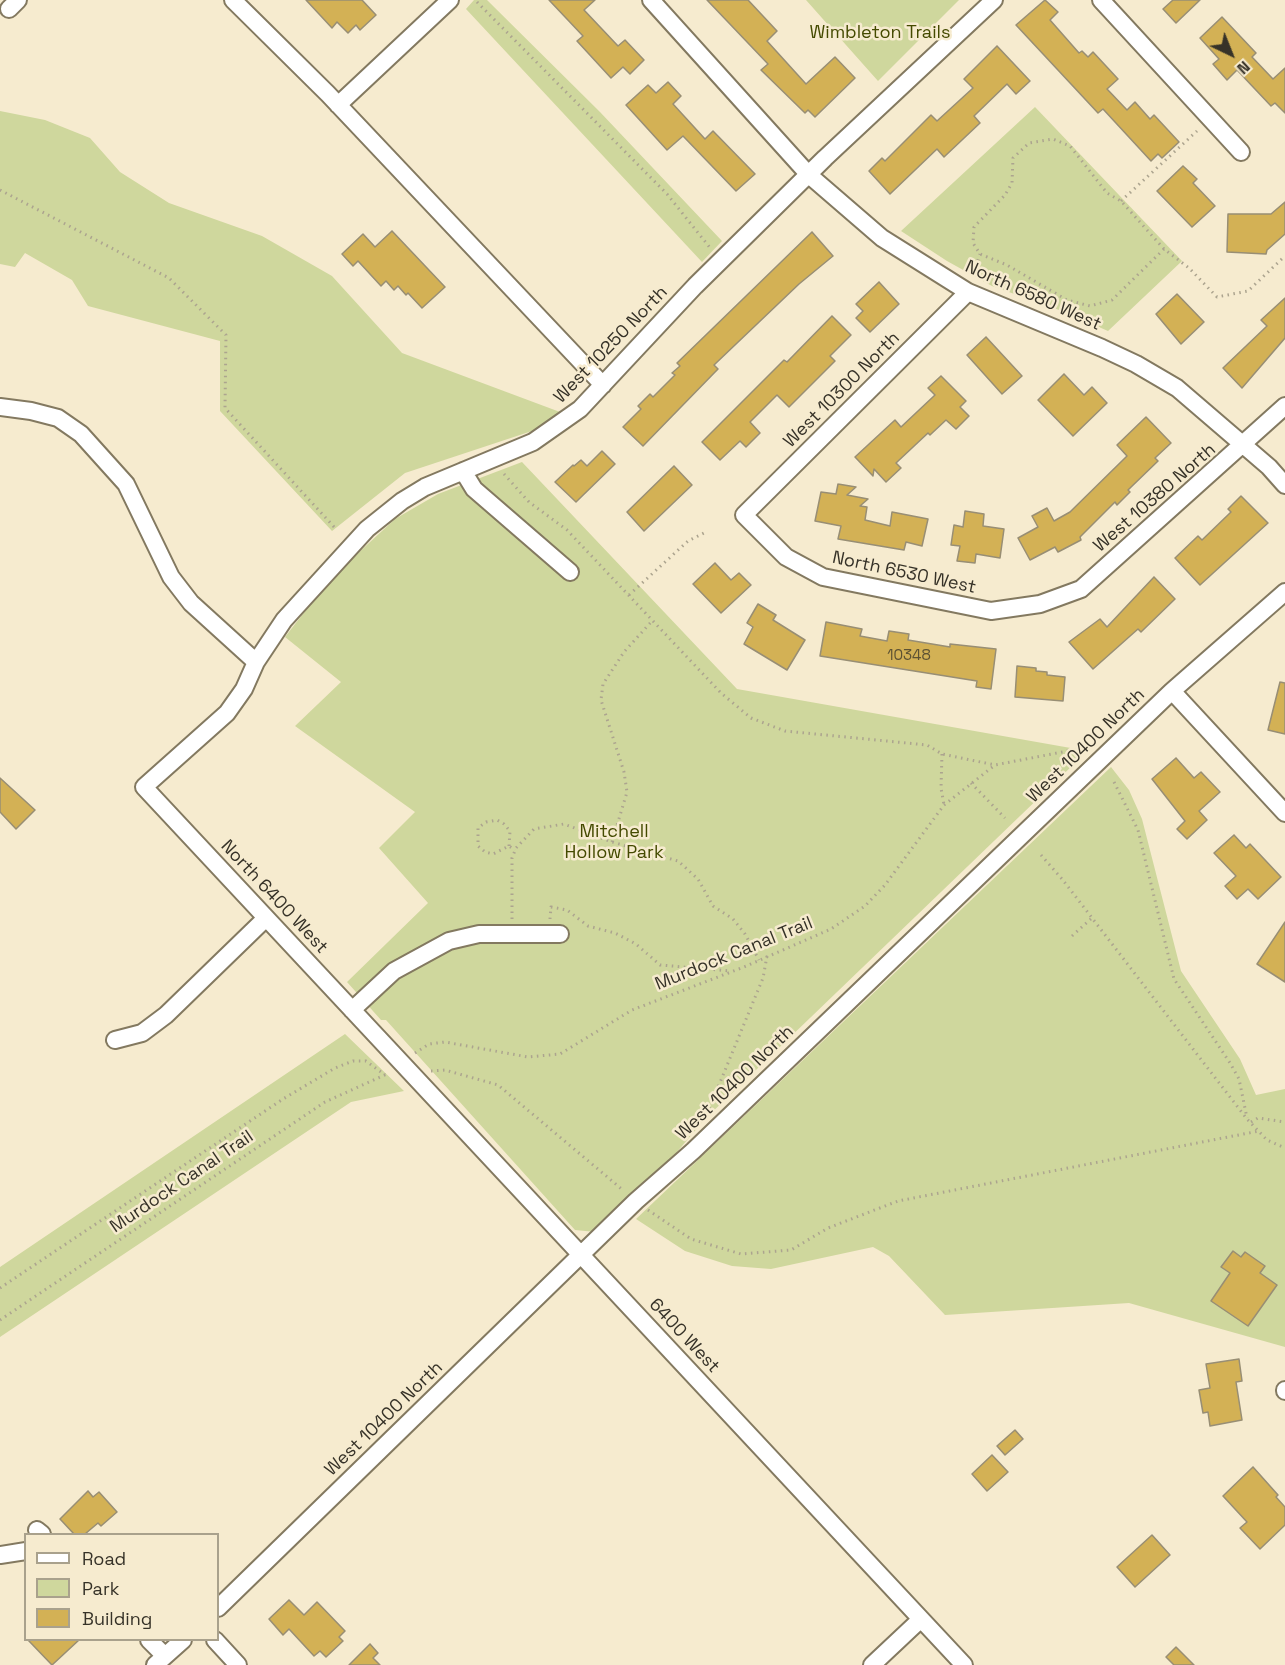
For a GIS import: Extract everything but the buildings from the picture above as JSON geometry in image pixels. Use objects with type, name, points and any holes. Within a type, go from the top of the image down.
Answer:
[{"type":"street","points":[[233,0],[338,105],[603,384]]},
{"type":"street","points":[[338,105],[450,0]]},
{"type":"street","name":"North 6580 West","points":[[651,0],[809,174],[882,238],[968,292],[1136,364],[1177,388],[1244,445],[1285,485]]},
{"type":"street","name":"West 10250 North","points":[[144,787],[227,713],[244,689],[256,662],[284,620],[368,529],[417,492],[516,450],[550,432],[580,409],[721,261],[809,174],[994,0]]},
{"type":"street","points":[[1101,0],[1241,152]]},
{"type":"street","name":"West 10300 North","points":[[744,515],[968,292]]},
{"type":"street","name":"West 10380 North","points":[[1040,604],[1081,589],[1285,406]]},
{"type":"street","points":[[0,407],[31,411],[58,418],[88,440],[126,483],[171,577],[191,603],[256,662]]},
{"type":"street","points":[[463,471],[474,489],[570,572]]},
{"type":"street","name":"North 6530 West","points":[[744,515],[786,557],[823,577],[992,611],[1040,604]]},
{"type":"street","name":"West 10400 North","points":[[219,1607],[636,1201],[693,1151],[1172,692],[1285,591]]},
{"type":"street","points":[[1172,692],[1285,813]]},
{"type":"street","name":"North 6400 West","points":[[144,787],[375,1034]]},
{"type":"street","points":[[115,1040],[142,1033],[166,1015],[266,918]]},
{"type":"street","points":[[352,1010],[394,971],[449,941],[479,934],[555,934]]},
{"type":"street","name":"6400 West","points":[[375,1034],[964,1665]]},
{"type":"street","points":[[0,1555],[24,1551]]},
{"type":"street","points":[[872,1665],[921,1619]]},
{"type":"street","points":[[150,1641],[160,1661],[182,1641]]},
{"type":"street","points":[[215,1641],[238,1665]]},
{"type":"path","points":[[477,2],[667,194],[721,261]]},
{"type":"path","points":[[1121,201],[1197,131]]},
{"type":"path","points":[[1164,249],[1112,300],[1090,306],[1067,300],[1007,265],[980,254],[973,243],[974,227],[1005,195],[1012,183],[1013,158],[1029,143],[1053,138],[1070,146],[1107,193],[1121,201],[1164,249],[1189,268],[1217,297],[1248,291],[1285,256]]},
{"type":"path","points":[[0,190],[169,278],[226,335],[225,408],[336,529]]},
{"type":"path","points":[[974,272],[980,254]]},
{"type":"path","points":[[504,474],[529,502],[567,530],[721,693],[751,718],[785,731],[927,745],[942,754],[994,765],[1088,747]]},
{"type":"path","points":[[629,595],[688,541],[706,532]]},
{"type":"path","points":[[612,842],[627,792],[624,772],[601,700],[603,684],[624,652],[653,621]]},
{"type":"path","points":[[942,754],[944,805]]},
{"type":"path","name":"Murdock Canal Trail","points":[[413,1055],[436,1042],[528,1057],[560,1054],[632,1010],[733,971],[831,929],[865,906],[885,885],[944,805],[994,765]]},
{"type":"path","points":[[1114,782],[1137,830],[1174,979],[1239,1079],[1249,1121]]},
{"type":"path","points":[[971,783],[1005,818]]},
{"type":"path","points":[[497,820],[504,824],[510,831],[509,846],[493,854],[485,852],[478,846],[478,828],[486,822],[497,820]]},
{"type":"path","points":[[512,934],[512,858],[515,850],[528,833],[548,824],[573,826],[612,842],[678,861],[698,879],[713,906],[733,919],[745,934],[759,960]]},
{"type":"path","points":[[509,846],[515,850]]},
{"type":"path","points":[[1041,855],[1249,1121],[1267,1140],[1285,1148]]},
{"type":"path","points":[[555,934],[551,907],[567,910],[588,926],[636,944],[660,965],[733,971]]},
{"type":"path","points":[[1072,936],[1092,918]]},
{"type":"path","points":[[705,1119],[764,978],[767,956]]},
{"type":"path","name":"Murdock Canal Trail","points":[[0,1288],[284,1099],[335,1068],[353,1061],[366,1061],[385,1075],[325,1102],[0,1320]]},
{"type":"path","points":[[412,1073],[445,1070],[498,1085],[636,1201],[691,1239],[741,1254],[791,1250],[828,1228],[898,1200],[1259,1131]]},
{"type":"path","points":[[1249,1121],[1258,1118],[1285,1122]]},
{"type":"green space","points":[[474,0],[487,0],[600,112],[722,241],[702,262],[466,9]]},
{"type":"green space","name":"Wimbleton Trails","points":[[806,0],[959,0],[878,81]]},
{"type":"green space","points":[[1035,107],[1182,261],[1108,331],[1062,311],[992,286],[947,261],[901,231]]},
{"type":"green space","points":[[0,111],[45,120],[90,138],[120,172],[169,203],[262,236],[332,276],[402,353],[560,412],[538,429],[405,473],[332,531],[220,411],[220,341],[88,306],[72,280],[25,253],[15,267],[0,264]]},
{"type":"green space","name":"Mitchell Hollow Park","points":[[522,462],[737,689],[1082,750],[1073,765],[705,1119],[665,1166],[596,1232],[575,1230],[386,1020],[381,1020],[347,982],[428,903],[379,848],[415,812],[295,726],[341,682],[285,637],[330,579],[395,519],[438,494]]},
{"type":"green space","points":[[1111,767],[1129,790],[1142,819],[1181,971],[1240,1059],[1256,1095],[1285,1089],[1285,1347],[1129,1303],[945,1315],[889,1256],[873,1247],[771,1269],[732,1266],[685,1251],[636,1219]]},
{"type":"green space","points":[[345,1034],[404,1091],[351,1102],[0,1337],[0,1267]]}]
